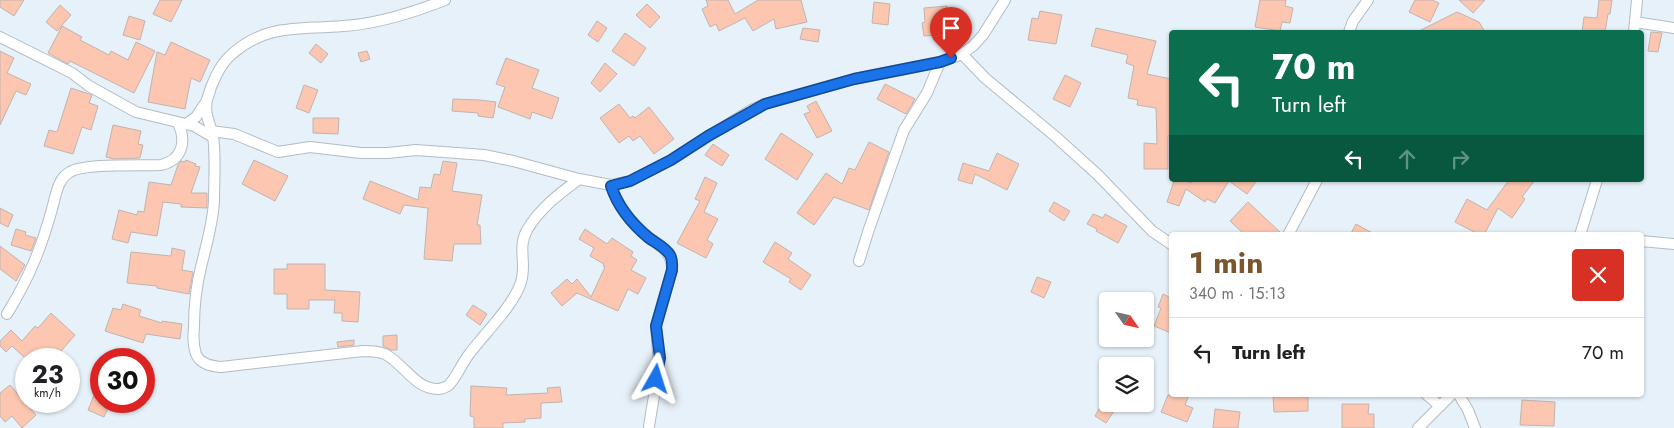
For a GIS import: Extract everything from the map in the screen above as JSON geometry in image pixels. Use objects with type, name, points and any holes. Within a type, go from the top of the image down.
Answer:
[{"type":"street","points":[[182,124],[196,117],[207,99],[216,77],[230,56],[247,41],[266,33],[297,28],[343,26],[380,21],[420,10],[445,0]]},
{"type":"street","points":[[0,37],[72,73],[89,86],[130,109],[153,117],[200,128],[212,134],[234,134],[278,152],[310,147],[361,153],[416,150],[484,155],[611,186],[630,181],[671,160],[708,136],[765,104],[861,78],[940,62],[962,54],[983,35],[1005,0]]},
{"type":"street","points":[[1350,30],[1353,21],[1368,0]]},
{"type":"street","points":[[1634,30],[1637,0]]},
{"type":"street","points":[[1635,22],[1674,28]]},
{"type":"street","points":[[962,54],[985,78],[1098,175],[1152,231],[1169,243]]},
{"type":"street","points":[[859,262],[904,130],[927,93],[940,62]]},
{"type":"street","points":[[207,99],[206,115],[212,134],[214,203],[197,285],[193,340],[196,354],[202,362],[210,366],[221,367],[362,351],[378,352],[386,355],[410,376],[426,386],[438,389],[444,388],[450,384],[469,354],[514,298],[524,273],[521,253],[523,237],[529,227],[543,208],[579,179]]},
{"type":"street","points":[[7,314],[34,266],[56,192],[63,177],[68,172],[85,167],[169,164],[175,160],[181,148],[182,124]]},
{"type":"street","points":[[1290,232],[1316,182]]},
{"type":"street","points":[[1584,232],[1596,182]]},
{"type":"street","points":[[611,186],[615,200],[623,212],[641,231],[666,250],[672,262],[672,270],[656,326],[659,366],[649,426]]},
{"type":"street","points":[[1644,242],[1674,244]]},
{"type":"street","points":[[1429,397],[1440,406]]},
{"type":"street","points":[[1418,428],[1449,397]]},
{"type":"street","points":[[1460,397],[1475,428]]},
{"type":"building","points":[[0,0],[24,0],[14,16],[0,7]]},
{"type":"building","points":[[160,0],[182,0],[171,22],[153,14]]},
{"type":"building","points":[[706,0],[728,0],[735,14],[758,0],[801,0],[807,22],[776,29],[774,19],[753,31],[745,18],[719,31],[716,24],[710,27],[702,9],[708,6]]},
{"type":"building","points":[[1260,0],[1286,0],[1285,6],[1293,8],[1290,23],[1282,22],[1280,30],[1255,27]]},
{"type":"building","points":[[1415,0],[1432,0],[1439,3],[1430,22],[1409,12]]},
{"type":"building","points":[[1459,0],[1485,0],[1473,13]]},
{"type":"building","points":[[1599,0],[1612,0],[1605,30],[1582,30],[1584,17],[1597,18]]},
{"type":"building","points":[[874,2],[890,4],[888,25],[872,23]]},
{"type":"building","points":[[647,4],[660,17],[650,28],[636,15]]},
{"type":"building","points":[[60,5],[71,15],[57,31],[46,22]]},
{"type":"building","points":[[947,6],[949,34],[924,36],[922,23],[925,22],[924,8]]},
{"type":"building","points":[[1040,11],[1062,15],[1056,44],[1028,40],[1032,18],[1038,19]]},
{"type":"building","points":[[1457,12],[1479,22],[1484,30],[1421,30]]},
{"type":"building","points":[[129,16],[145,21],[140,40],[123,35]]},
{"type":"building","points":[[597,21],[607,28],[598,42],[588,35]]},
{"type":"building","points":[[62,26],[82,37],[80,40],[109,55],[111,51],[128,60],[136,42],[155,51],[134,93],[70,61],[68,64],[48,53]]},
{"type":"building","points":[[803,28],[820,30],[818,42],[800,39]]},
{"type":"building","points":[[1096,28],[1156,41],[1147,74],[1169,79],[1168,169],[1144,169],[1144,143],[1157,144],[1156,108],[1137,105],[1138,100],[1128,98],[1134,66],[1126,63],[1128,55],[1091,46]]},
{"type":"building","points":[[1651,32],[1662,33],[1658,52],[1648,51]]},
{"type":"building","points":[[625,33],[646,48],[634,66],[612,51]]},
{"type":"building","points":[[171,42],[210,60],[200,82],[191,78],[185,109],[148,102],[157,52],[165,55]]},
{"type":"building","points":[[316,44],[328,54],[321,63],[309,53]]},
{"type":"building","points":[[0,51],[14,58],[7,73],[31,84],[26,95],[16,91],[0,125]]},
{"type":"building","points":[[367,51],[370,59],[361,62],[358,53]]},
{"type":"building","points":[[506,58],[539,70],[532,88],[559,98],[552,119],[532,112],[530,119],[498,107],[505,87],[496,84]]},
{"type":"building","points":[[605,63],[617,74],[600,92],[591,83]]},
{"type":"building","points":[[1065,75],[1081,83],[1070,107],[1053,99]]},
{"type":"building","points":[[885,84],[915,99],[906,114],[877,99]]},
{"type":"building","points":[[304,85],[318,90],[309,113],[296,108]]},
{"type":"building","points":[[71,88],[92,95],[89,103],[98,106],[91,130],[82,127],[73,154],[44,146],[49,130],[57,132]]},
{"type":"building","points":[[453,99],[496,102],[493,118],[478,116],[478,113],[452,111]]},
{"type":"building","points":[[816,101],[832,131],[817,138],[804,114],[810,112],[807,106]]},
{"type":"building","points":[[619,104],[630,118],[633,116],[635,118],[649,107],[674,139],[654,154],[640,136],[633,141],[629,136],[619,143],[600,118]]},
{"type":"building","points":[[313,118],[339,118],[338,134],[313,133]]},
{"type":"building","points":[[113,125],[141,131],[138,144],[143,145],[140,158],[114,159],[106,157]]},
{"type":"building","points":[[781,133],[813,154],[797,180],[765,159]]},
{"type":"building","points":[[869,142],[889,152],[869,210],[834,197],[814,225],[797,213],[826,173],[842,184],[849,168],[855,170]]},
{"type":"building","points":[[713,144],[729,155],[722,166],[705,155]]},
{"type":"building","points":[[997,153],[1019,164],[1007,190],[975,174],[972,184],[958,180],[963,163],[989,171]]},
{"type":"building","points":[[186,160],[200,167],[191,193],[207,193],[207,208],[181,207],[181,204],[163,202],[157,236],[131,232],[128,243],[112,239],[119,210],[137,215],[138,211],[144,212],[149,182],[171,185],[178,165],[181,161],[185,162]]},
{"type":"building","points":[[254,160],[288,176],[275,201],[242,184]]},
{"type":"building","points":[[443,161],[457,163],[452,191],[482,195],[477,225],[480,225],[481,244],[454,244],[452,261],[424,259],[428,208],[404,205],[400,214],[363,199],[370,181],[418,200],[420,187],[431,188],[434,174],[440,175]]},
{"type":"building","points":[[705,177],[717,183],[704,212],[718,219],[707,240],[713,244],[706,258],[677,243],[700,201],[695,199]]},
{"type":"building","points":[[1174,182],[1228,182],[1215,203],[1207,199],[1205,202],[1186,189],[1179,206],[1167,202]]},
{"type":"building","points":[[1230,182],[1256,182],[1247,194]]},
{"type":"building","points":[[1508,182],[1533,182],[1522,197],[1525,199],[1512,218],[1498,208],[1486,232],[1474,232],[1455,222],[1467,199],[1487,210]]},
{"type":"building","points":[[1054,202],[1070,211],[1064,221],[1049,211]]},
{"type":"building","points":[[1248,202],[1280,232],[1242,232],[1230,221]]},
{"type":"building","points":[[0,208],[13,215],[8,227],[0,223]]},
{"type":"building","points":[[1093,214],[1103,218],[1105,214],[1127,226],[1118,243],[1087,224]]},
{"type":"building","points":[[1356,224],[1371,232],[1352,232]]},
{"type":"building","points":[[16,229],[26,232],[25,235],[36,238],[31,251],[11,245]]},
{"type":"building","points":[[585,229],[607,244],[612,238],[633,252],[631,256],[637,260],[631,270],[646,278],[638,294],[628,289],[618,311],[577,293],[562,306],[551,293],[567,279],[572,284],[577,279],[591,297],[605,267],[603,266],[604,264],[590,256],[594,248],[579,239]]},
{"type":"building","points":[[775,242],[792,253],[788,259],[811,275],[801,290],[789,282],[791,279],[763,262]]},
{"type":"building","points":[[0,246],[25,265],[16,281],[0,269]]},
{"type":"building","points":[[172,248],[185,251],[182,270],[193,272],[189,294],[157,288],[157,286],[127,283],[131,252],[171,256]]},
{"type":"building","points":[[287,264],[325,264],[325,290],[360,292],[358,322],[342,321],[342,313],[334,313],[335,300],[309,300],[309,309],[287,309],[287,294],[274,294],[274,269],[287,269]]},
{"type":"building","points":[[1037,277],[1051,282],[1044,298],[1031,292]]},
{"type":"building","points":[[1163,294],[1169,297],[1169,332],[1154,326],[1161,308],[1158,307]]},
{"type":"building","points":[[123,304],[141,310],[139,316],[162,323],[162,321],[182,324],[180,339],[146,334],[143,343],[105,331],[113,308],[121,310]]},
{"type":"building","points":[[473,305],[487,314],[480,325],[466,315]]},
{"type":"building","points":[[51,313],[75,335],[64,348],[15,349],[12,346],[6,352],[0,346],[0,341],[11,330],[22,341],[35,326],[38,328]]},
{"type":"building","points":[[397,335],[397,350],[391,350],[383,346],[383,336]]},
{"type":"building","points":[[354,340],[354,345],[338,347],[337,342]]},
{"type":"building","points":[[10,385],[15,391],[15,413],[34,413],[36,415],[22,428],[12,416],[5,422],[0,416],[0,393]]},
{"type":"building","points":[[471,386],[507,388],[506,395],[548,393],[547,388],[560,387],[562,402],[541,403],[541,418],[525,419],[525,422],[503,423],[503,428],[474,428],[474,417],[470,416]]},
{"type":"building","points":[[1168,395],[1169,397],[1188,397],[1185,405],[1193,408],[1187,422],[1161,412]]},
{"type":"building","points":[[1273,397],[1308,397],[1308,411],[1274,412]]},
{"type":"building","points":[[1522,400],[1555,402],[1554,426],[1520,425]]},
{"type":"building","points":[[1342,404],[1369,404],[1368,414],[1374,414],[1374,428],[1342,428]]},
{"type":"building","points":[[1099,409],[1099,412],[1113,412],[1106,423],[1095,416]]},
{"type":"building","points":[[1215,409],[1240,412],[1238,428],[1213,428]]},
{"type":"building","points":[[95,413],[106,413],[104,417]]},
{"type":"route","points":[[656,379],[660,358],[656,326],[672,270],[672,262],[666,250],[641,231],[623,212],[615,200],[611,186],[630,181],[671,160],[751,110],[765,104],[854,79],[940,62],[951,58]]}]
